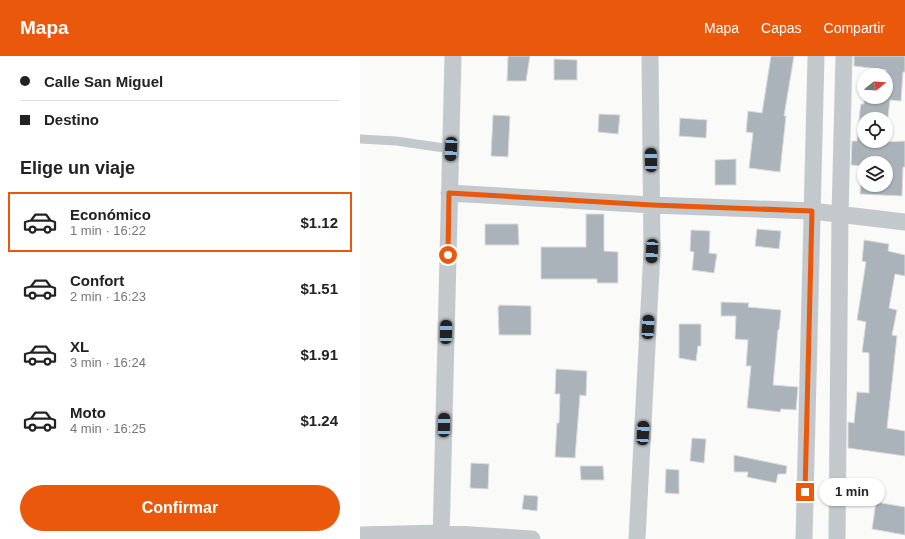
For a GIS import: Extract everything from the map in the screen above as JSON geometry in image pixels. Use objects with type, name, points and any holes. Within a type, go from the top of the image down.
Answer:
[{"type":"street","points":[[441,536],[453,56]]},
{"type":"street","points":[[637,539],[652,251],[650,56]]},
{"type":"street","points":[[804,539],[816,56]]},
{"type":"street","points":[[836,539],[840,215],[844,56]]},
{"type":"street","points":[[449,193],[652,205],[812,211],[905,222]]},
{"type":"street","points":[[360,535],[532,539]]},
{"type":"lane","points":[[360,139],[396,141],[451,149]]},
{"type":"building","points":[[508,56],[530,56],[526,81],[507,81]]},
{"type":"building","points":[[771,56],[794,56],[784,116],[786,116],[780,172],[749,168],[753,133],[746,132],[748,111],[762,113]]},
{"type":"building","points":[[854,56],[905,56],[905,72],[903,72],[901,101],[893,100],[893,68],[854,66]]},
{"type":"building","points":[[554,59],[577,60],[577,80],[554,80]]},
{"type":"building","points":[[861,104],[890,104],[889,112],[860,112]]},
{"type":"building","points":[[599,114],[620,115],[618,134],[598,132]]},
{"type":"building","points":[[493,115],[510,116],[508,157],[491,156]]},
{"type":"building","points":[[680,118],[707,120],[706,138],[679,136]]},
{"type":"building","points":[[852,141],[857,141],[857,148],[893,148],[893,142],[905,141],[905,167],[903,167],[902,196],[860,194],[860,192],[893,192],[893,156],[857,156],[857,166],[851,165]]},
{"type":"building","points":[[736,159],[736,185],[715,185],[715,160]]},
{"type":"building","points":[[586,214],[604,214],[604,251],[618,252],[618,283],[597,283],[597,279],[541,279],[541,247],[586,247]]},
{"type":"building","points":[[485,224],[518,224],[519,245],[485,245]]},
{"type":"building","points":[[757,229],[781,231],[779,249],[755,246]]},
{"type":"building","points":[[691,230],[710,231],[709,253],[717,254],[714,273],[692,270],[694,252],[690,251]]},
{"type":"building","points":[[864,240],[889,244],[888,251],[905,255],[905,276],[895,274],[889,308],[897,310],[892,335],[897,336],[887,428],[905,431],[905,456],[848,448],[848,422],[854,423],[857,392],[869,393],[869,353],[862,352],[866,322],[857,320],[866,262],[862,261]]},
{"type":"building","points":[[721,302],[749,303],[748,307],[781,310],[773,385],[798,387],[796,410],[781,409],[780,412],[747,408],[751,366],[746,366],[748,340],[735,339],[736,316],[721,316]]},
{"type":"building","points":[[499,305],[531,306],[531,335],[499,335]]},
{"type":"building","points":[[679,324],[701,324],[701,346],[698,346],[696,361],[679,358]]},
{"type":"building","points":[[556,369],[587,371],[586,396],[580,395],[575,458],[555,457],[557,423],[559,423],[560,394],[555,394]]},
{"type":"building","points":[[692,438],[706,439],[704,463],[690,461]]},
{"type":"building","points":[[734,455],[787,466],[786,474],[778,474],[776,483],[747,477],[748,472],[734,472]]},
{"type":"building","points":[[471,463],[489,464],[488,489],[470,488]]},
{"type":"building","points":[[580,466],[603,466],[604,480],[581,480]]},
{"type":"building","points":[[666,469],[679,470],[679,494],[665,493]]},
{"type":"building","points":[[524,495],[538,497],[537,511],[522,509]]},
{"type":"building","points":[[876,502],[905,507],[905,535],[872,529]]},
{"type":"route","points":[[448,255],[449,193],[652,205],[812,211],[805,492]]}]
